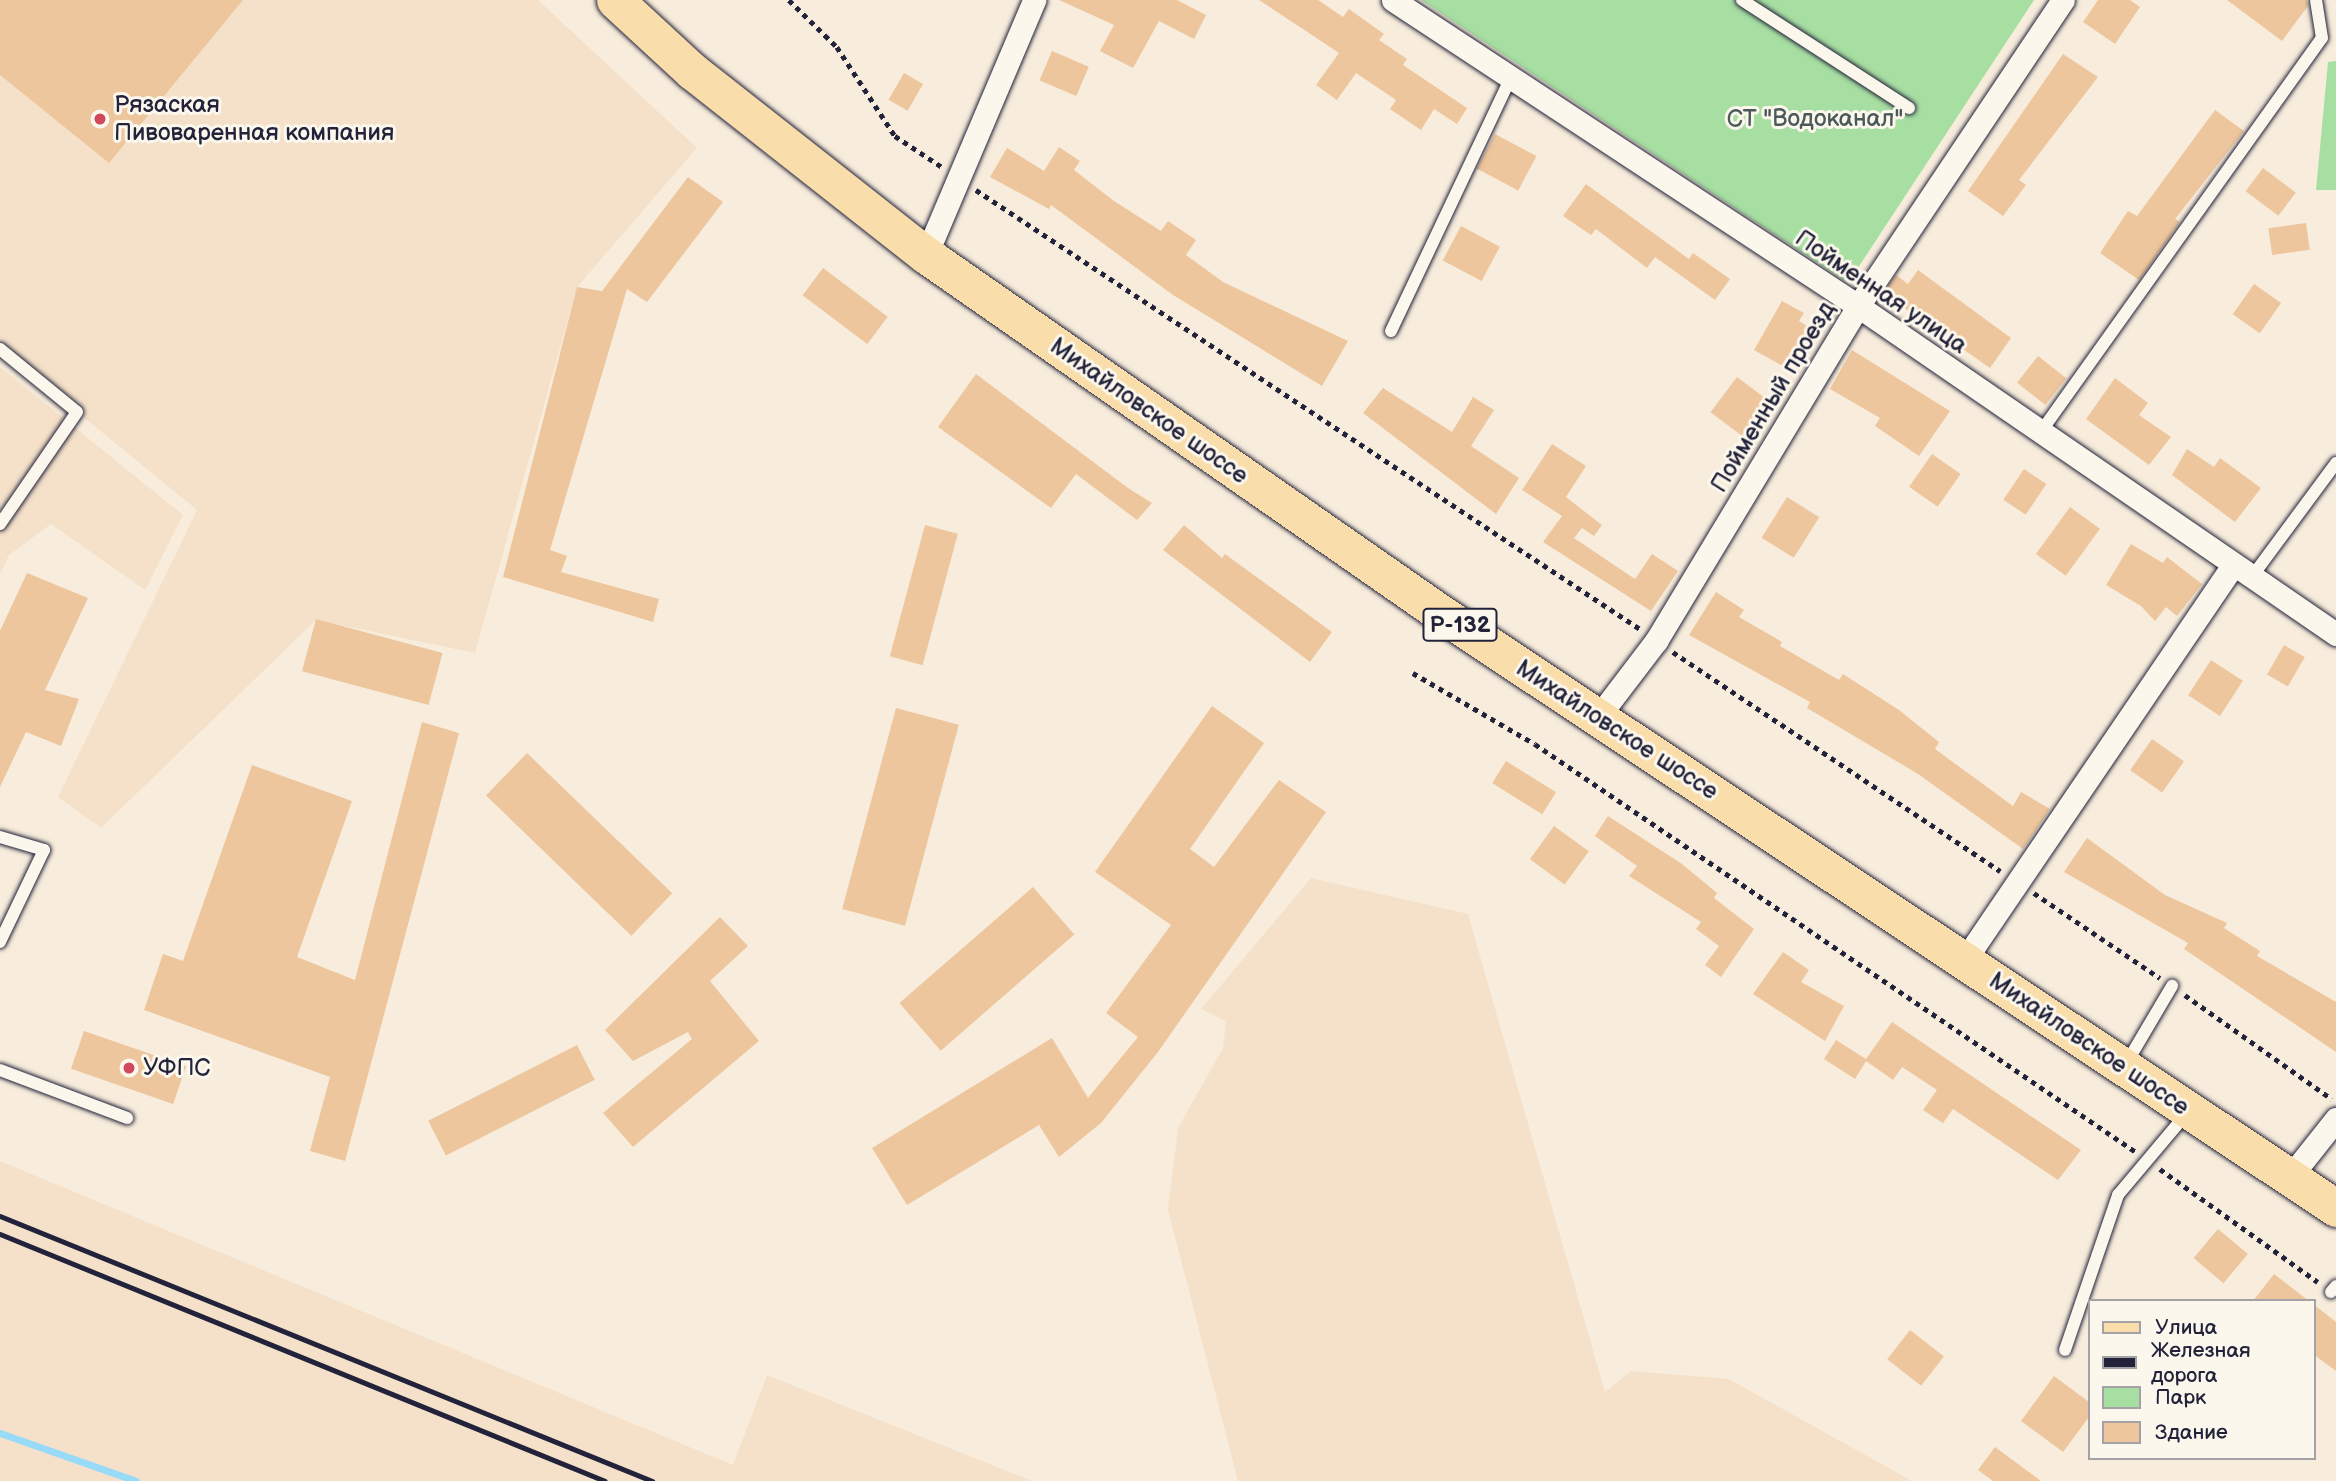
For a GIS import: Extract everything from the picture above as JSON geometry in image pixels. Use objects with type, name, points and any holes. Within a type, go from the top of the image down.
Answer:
[{"type":"main road","name":"Михайловское шоссе","points":[[615,0],[763,130],[926,255],[1598,717],[2336,1208]]},
{"type":"street","points":[[926,255],[1034,0]]},
{"type":"street","name":"Пойменная улица","points":[[1393,0],[1858,306],[2336,634]]},
{"type":"street","name":"Пойменный проезд","points":[[1598,717],[1657,641],[1858,306],[2063,0]]},
{"type":"street","points":[[1964,961],[2242,572]]},
{"type":"street","points":[[2290,1177],[2336,1119]]},
{"type":"lane","points":[[1742,0],[1909,108]]},
{"type":"lane","points":[[2040,433],[2322,38],[2316,0]]},
{"type":"lane","points":[[1391,331],[1511,77]]},
{"type":"lane","points":[[0,348],[78,412],[0,524]]},
{"type":"lane","points":[[2242,572],[2336,463]]},
{"type":"lane","points":[[0,838],[44,850],[0,942]]},
{"type":"lane","points":[[2124,1068],[2172,986]]},
{"type":"lane","points":[[0,1070],[127,1118]]},
{"type":"lane","points":[[2065,1350],[2118,1195],[2190,1110]]},
{"type":"path","points":[[789,0],[837,47],[895,136],[2020,884],[2172,986],[2336,1102]]},
{"type":"path","points":[[1413,673],[1535,744],[2334,1289]]},
{"type":"shaded area","points":[[0,0],[538,0],[697,148],[577,287],[475,653],[316,620],[101,828],[58,797],[197,510],[0,349]]},
{"type":"shaded area","points":[[0,367],[183,515],[145,590],[51,524],[9,555],[0,574]]},
{"type":"shaded area","points":[[1311,878],[1468,914],[1605,1392],[1631,1371],[1729,1379],[1912,1481],[1238,1481],[1168,1210],[1178,1128],[1223,1048],[1226,1021],[1201,1009]]},
{"type":"shaded area","points":[[0,1161],[733,1465],[767,1375],[1032,1481],[0,1481]]},
{"type":"green space","name":"СТ \"Водоканал\"","points":[[1421,0],[2034,0],[1848,283]]},
{"type":"green space","points":[[2336,61],[2336,190],[2316,190],[2328,62]]},
{"type":"building","name":"Рязаская Пивоваренная компания","points":[[0,0],[243,0],[109,163],[0,75]]},
{"type":"building","points":[[1059,0],[1177,0],[1206,15],[1194,39],[1159,21],[1133,68],[1100,51],[1114,25]]},
{"type":"building","points":[[1259,0],[1318,0],[1343,17],[1349,9],[1384,34],[1379,40],[1407,59],[1403,65],[1467,108],[1457,124],[1434,109],[1421,130],[1390,109],[1396,100],[1356,73],[1337,100],[1316,85],[1339,53]]},
{"type":"building","points":[[2098,0],[2130,0],[2140,7],[2115,44],[2083,22]]},
{"type":"building","points":[[2227,0],[2307,0],[2308,6],[2282,41]]},
{"type":"building","points":[[1052,51],[1089,67],[1076,96],[1039,80]]},
{"type":"building","points":[[2063,54],[2098,77],[2019,180],[2026,185],[2003,216],[1968,191]]},
{"type":"building","points":[[904,73],[923,84],[908,111],[888,100]]},
{"type":"building","points":[[2215,110],[2244,131],[2175,219],[2180,222],[2139,280],[2100,253],[2128,211],[2137,216]]},
{"type":"building","points":[[1495,134],[1536,156],[1518,191],[1477,168]]},
{"type":"building","points":[[1059,147],[1080,161],[1074,170],[1114,201],[1161,231],[1168,221],[1196,240],[1186,255],[1223,282],[1348,341],[1322,386],[1173,295],[1051,205],[1049,209],[990,177],[1007,148],[1044,171]]},
{"type":"building","points":[[2263,168],[2296,193],[2278,216],[2246,191]]},
{"type":"building","points":[[688,177],[723,202],[647,302],[627,289],[550,550],[567,556],[561,572],[659,599],[653,622],[503,577],[577,287],[602,291]]},
{"type":"building","points":[[1586,184],[1689,259],[1693,253],[1730,279],[1715,300],[1655,257],[1647,268],[1596,229],[1591,235],[1563,216]]},
{"type":"building","points":[[2306,223],[2310,250],[2272,255],[2268,228]]},
{"type":"building","points":[[1461,226],[1500,247],[1482,281],[1443,260]]},
{"type":"building","points":[[823,268],[888,317],[867,344],[803,295]]},
{"type":"building","points":[[1918,270],[2011,338],[1990,368],[1883,293],[1896,275],[1908,284]]},
{"type":"building","points":[[2254,284],[2281,303],[2260,333],[2233,314]]},
{"type":"building","points":[[1782,301],[1804,313],[1799,321],[1820,334],[1797,374],[1754,350]]},
{"type":"building","points":[[1852,350],[1950,411],[1919,456],[1875,426],[1880,418],[1830,389]]},
{"type":"building","points":[[2038,356],[2066,378],[2045,405],[2017,383]]},
{"type":"building","points":[[976,374],[1152,503],[1137,520],[1076,474],[1051,508],[938,427]]},
{"type":"building","points":[[1737,377],[1773,404],[1746,439],[1711,412]]},
{"type":"building","points":[[2115,378],[2148,403],[2139,415],[2171,437],[2149,465],[2086,419]]},
{"type":"building","points":[[1383,388],[1452,432],[1473,397],[1494,410],[1471,446],[1519,478],[1496,514],[1363,413]]},
{"type":"building","points":[[1552,444],[1586,466],[1566,497],[1602,525],[1594,536],[1582,528],[1574,538],[1635,579],[1652,554],[1678,571],[1651,611],[1543,542],[1562,516],[1522,490]]},
{"type":"building","points":[[2187,449],[2214,467],[2220,458],[2261,488],[2235,522],[2172,475]]},
{"type":"building","points":[[1932,454],[1961,474],[1938,507],[1909,487]]},
{"type":"building","points":[[2024,469],[2046,484],[2026,515],[2003,500]]},
{"type":"building","points":[[1787,497],[1819,517],[1794,558],[1762,538]]},
{"type":"building","points":[[2070,507],[2100,529],[2066,576],[2036,554]]},
{"type":"building","points":[[925,525],[958,534],[923,665],[890,656]]},
{"type":"building","points":[[1184,525],[1222,558],[1225,554],[1332,632],[1310,662],[1163,550]]},
{"type":"building","points":[[2131,544],[2163,563],[2167,557],[2202,584],[2177,616],[2166,607],[2155,621],[2141,606],[2106,585]]},
{"type":"building","points":[[27,573],[88,598],[45,690],[79,699],[61,746],[26,732],[0,787],[0,631]]},
{"type":"building","points":[[1716,592],[1744,610],[1739,617],[1782,642],[1780,646],[1839,680],[1843,674],[1899,710],[1939,742],[1935,749],[2013,806],[2021,792],[2050,809],[2023,849],[1918,774],[1807,708],[1810,702],[1689,635]]},
{"type":"building","points":[[316,619],[443,653],[429,705],[302,671]]},
{"type":"building","points":[[2284,645],[2305,657],[2288,686],[2267,674]]},
{"type":"building","points":[[2211,660],[2243,681],[2220,716],[2188,695]]},
{"type":"building","points":[[1212,706],[1264,743],[1190,849],[1214,867],[1279,780],[1326,812],[1158,1052],[1101,1123],[1059,1157],[1039,1125],[907,1205],[872,1148],[1052,1038],[1088,1098],[1138,1037],[1106,1013],[1171,925],[1095,872]]},
{"type":"building","points":[[896,708],[959,725],[905,926],[842,909]]},
{"type":"building","points":[[422,722],[459,733],[345,1161],[310,1151],[330,1077],[144,1010],[163,954],[183,961],[252,765],[352,801],[297,957],[355,980]]},
{"type":"building","points":[[2152,739],[2184,761],[2162,792],[2130,770]]},
{"type":"building","points":[[527,753],[672,893],[631,936],[486,795]]},
{"type":"building","points":[[1506,761],[1556,792],[1542,814],[1492,783]]},
{"type":"building","points":[[1608,816],[1682,864],[1717,893],[1714,898],[1754,929],[1721,977],[1705,965],[1719,946],[1696,929],[1701,922],[1629,876],[1637,866],[1595,836]]},
{"type":"building","points":[[1554,826],[1589,851],[1565,884],[1530,859]]},
{"type":"building","points":[[2087,838],[2165,895],[2227,923],[2224,928],[2260,951],[2257,956],[2336,1002],[2336,1052],[2184,949],[2188,943],[2064,872]]},
{"type":"building","points":[[1033,887],[1074,935],[941,1051],[899,1003]]},
{"type":"building","points":[[720,917],[748,946],[710,981],[759,1041],[633,1147],[603,1113],[692,1039],[688,1032],[633,1061],[605,1030]]},
{"type":"building","points":[[1783,952],[1809,970],[1801,982],[1844,1006],[1825,1041],[1753,994]]},
{"type":"building","points":[[1892,1022],[2081,1150],[2058,1180],[1953,1109],[1943,1123],[1923,1110],[1937,1090],[1902,1067],[1893,1080],[1866,1061],[1855,1079],[1824,1059],[1836,1040],[1866,1059]]},
{"type":"building","name":"УФПС","points":[[84,1031],[186,1066],[173,1104],[71,1069]]},
{"type":"building","points":[[577,1045],[595,1080],[446,1156],[428,1121]]},
{"type":"building","points":[[2218,1229],[2248,1254],[2223,1283],[2194,1258]]},
{"type":"building","points":[[2274,1274],[2306,1299],[2255,1299]]},
{"type":"building","points":[[2315,1306],[2336,1322],[2336,1371],[2315,1355]]},
{"type":"building","points":[[1910,1330],[1944,1356],[1921,1386],[1887,1359]]},
{"type":"building","points":[[2054,1376],[2088,1401],[2088,1418],[2063,1452],[2021,1421]]},
{"type":"building","points":[[1995,1447],[2041,1481],[1993,1481],[1978,1470]]},
{"type":"waterway","points":[[0,1433],[136,1481]]},
{"type":"railway","points":[[0,1216],[652,1481]]},
{"type":"railway","points":[[0,1234],[605,1481]]},
{"type":"place","name":"Рязаская Пивоваренная компания","points":[[100,119]]},
{"type":"place","name":"УФПС","points":[[129,1068]]}]
